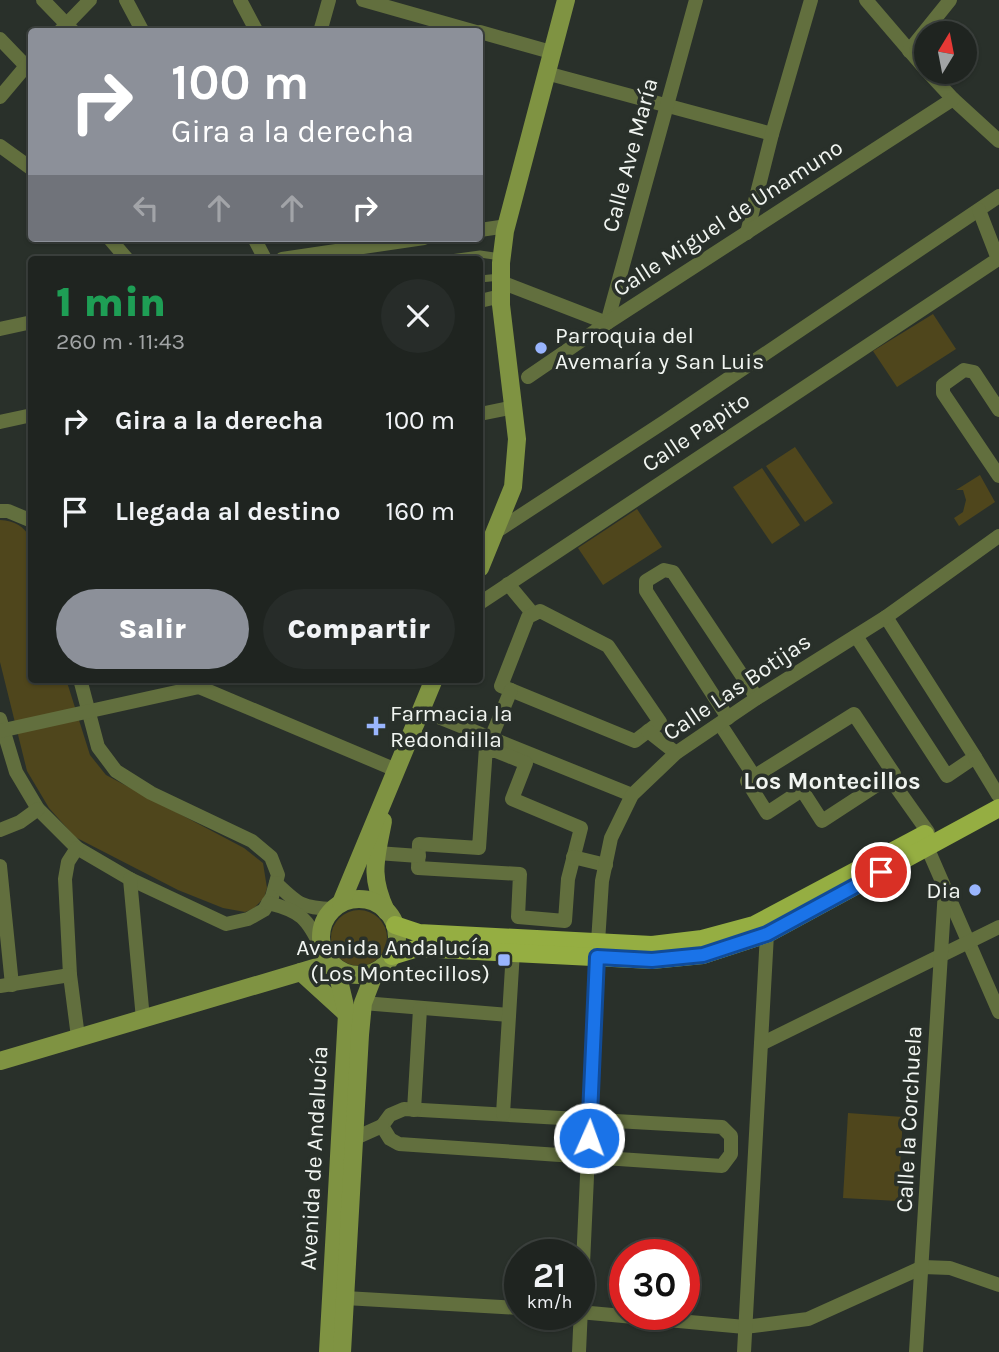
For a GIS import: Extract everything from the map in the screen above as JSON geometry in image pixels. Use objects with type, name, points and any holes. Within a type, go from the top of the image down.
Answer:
[{"type":"main road","points":[[483,557],[513,486],[517,439],[501,285],[502,258],[507,226],[566,0]]},
{"type":"main road","points":[[432,683],[337,906],[321,927],[330,960],[355,975],[375,972],[392,956],[418,948],[513,951],[598,949],[702,939],[754,925],[927,840],[999,808]]},
{"type":"main road","points":[[388,790],[375,865],[376,889],[397,936],[392,956]]},
{"type":"main road","points":[[337,906],[353,899],[365,900],[377,904],[391,918],[419,933],[541,939],[652,960],[703,955],[767,934],[999,795]]},
{"type":"main road","points":[[0,1061],[301,972],[330,960]]},
{"type":"main road","name":"Avenida de Andalucía","points":[[328,1352],[347,1014],[330,960]]},
{"type":"main road","points":[[301,972],[347,1014]]},
{"type":"main road","name":"Avenida de Andalucía","points":[[342,1352],[363,1003],[375,972]]},
{"type":"street","points":[[43,0],[65,28]]},
{"type":"street","points":[[67,28],[90,0]]},
{"type":"street","points":[[126,0],[141,28]]},
{"type":"street","points":[[240,0],[255,28]]},
{"type":"street","points":[[321,28],[329,0]]},
{"type":"street","points":[[363,0],[464,28]]},
{"type":"street","name":"Calle Ave María","points":[[607,323],[696,0]]},
{"type":"street","points":[[747,233],[772,134],[811,0]]},
{"type":"street","points":[[866,0],[914,57]]},
{"type":"street","points":[[909,51],[950,0]]},
{"type":"street","points":[[483,33],[551,52]]},
{"type":"street","points":[[0,39],[28,62],[0,97]]},
{"type":"street","points":[[546,73],[772,134]]},
{"type":"street","points":[[939,84],[999,141]]},
{"type":"street","name":"Calle Miguel de Unamuno","points":[[528,377],[953,99]]},
{"type":"street","points":[[0,146],[28,166]]},
{"type":"street","points":[[494,533],[999,196]]},
{"type":"street","name":"Calle Papito","points":[[483,601],[999,259],[979,210]]},
{"type":"street","points":[[483,230],[507,226]]},
{"type":"street","points":[[112,242],[124,256]]},
{"type":"street","points":[[302,256],[397,242]]},
{"type":"street","points":[[483,299],[501,285],[607,323]]},
{"type":"street","points":[[0,328],[28,323]]},
{"type":"street","points":[[998,405],[974,372],[964,370],[943,385],[943,393],[999,477]]},
{"type":"street","points":[[483,413],[514,407]]},
{"type":"street","points":[[0,422],[28,416]]},
{"type":"street","points":[[0,511],[9,511],[28,519]]},
{"type":"street","name":"Calle Las Botijas","points":[[584,1239],[598,949],[606,865],[611,838],[632,795],[676,753],[757,698],[886,617],[999,537]]},
{"type":"street","points":[[754,776],[646,592],[646,581],[664,570],[673,572],[757,698]]},
{"type":"street","points":[[508,584],[533,614]]},
{"type":"street","points":[[540,611],[608,646],[660,722],[635,741],[511,690],[501,687],[528,617],[540,611]]},
{"type":"street","points":[[886,617],[999,795]]},
{"type":"street","points":[[856,636],[947,776],[975,757]]},
{"type":"street","points":[[81,683],[88,711],[98,747],[116,771],[150,793],[251,841],[271,857],[278,875],[264,910],[248,919],[226,924],[130,879],[77,848],[37,808],[16,772],[1,727],[88,711],[199,687],[396,770]]},
{"type":"street","points":[[491,738],[511,690]]},
{"type":"street","points":[[421,710],[491,738],[511,751],[526,763],[512,799],[581,828],[568,879],[565,921],[518,917],[520,874],[418,868],[419,844],[479,848],[486,747],[511,751],[632,795]]},
{"type":"street","points":[[854,714],[894,774],[822,821],[802,790],[767,813],[747,781],[754,776],[854,714]]},
{"type":"street","points":[[648,731],[676,753]]},
{"type":"street","points":[[889,777],[927,840],[945,890],[999,1012]]},
{"type":"street","points":[[0,830],[20,822],[37,808]]},
{"type":"street","points":[[77,848],[68,862],[65,879],[70,975],[78,1037]]},
{"type":"street","points":[[377,853],[419,856]]},
{"type":"street","points":[[573,857],[606,865]]},
{"type":"street","points":[[0,866],[6,986],[70,975]]},
{"type":"street","points":[[130,879],[143,1019]]},
{"type":"street","points":[[276,883],[297,903],[313,908],[337,906]]},
{"type":"street","name":"Calle la Corchuela","points":[[916,1352],[945,890]]},
{"type":"street","points":[[268,903],[293,909],[313,930],[330,960]]},
{"type":"street","points":[[541,939],[542,919]]},
{"type":"street","points":[[761,1044],[999,927]]},
{"type":"street","points":[[744,1352],[767,934]]},
{"type":"street","points":[[503,1114],[513,951]]},
{"type":"street","points":[[363,1003],[509,1015]]},
{"type":"street","points":[[414,1110],[420,1009]]},
{"type":"street","points":[[353,1139],[382,1126],[390,1115],[404,1109],[722,1126],[731,1136],[731,1154],[722,1166],[399,1144],[390,1139],[382,1126],[355,1112]]},
{"type":"street","points":[[731,1154],[755,1156]]},
{"type":"street","points":[[595,1313],[745,1327],[808,1319],[923,1267],[950,1268],[999,1285]]},
{"type":"street","points":[[345,1298],[504,1307]]},
{"type":"street","name":"Calle Las Botijas","points":[[579,1352],[580,1330]]},
{"type":"lane","points":[[465,256],[480,254],[502,258]]},
{"type":"lane","points":[[483,280],[501,285]]},
{"type":"shaded area","points":[[933,314],[956,349],[897,387],[873,351]]},
{"type":"shaded area","points":[[795,447],[833,503],[805,522],[766,466]]},
{"type":"shaded area","points":[[762,468],[800,525],[772,544],[733,487]]},
{"type":"shaded area","points":[[980,475],[995,502],[959,526],[954,518],[963,512],[966,500],[963,490],[956,490]]},
{"type":"shaded area","points":[[637,509],[662,547],[603,585],[578,548]]},
{"type":"shaded area","points":[[0,520],[19,525],[28,535],[28,683],[67,683],[90,755],[106,775],[244,848],[263,863],[267,888],[264,898],[253,909],[245,912],[223,908],[178,890],[75,837],[49,808],[27,771],[0,662]]},
{"type":"shaded area","points":[[359,910],[370,912],[379,918],[385,927],[385,949],[379,958],[370,964],[359,966],[348,964],[339,958],[333,949],[331,938],[333,927],[339,918],[348,912]]},
{"type":"shaded area","points":[[848,1113],[903,1117],[898,1201],[843,1198]]},
{"type":"place","name":"Parroquia del Avemaría y San Luis","points":[[541,348]]},
{"type":"place","name":"Farmacia la Redondilla","points":[[376,726]]},
{"type":"place","name":"Dia","points":[[975,890]]},
{"type":"place","name":"Avenida Andalucía (Los Montecillos)","points":[[504,960]]},
{"type":"district","name":"Los Montecillos","points":[[832,781]]},
{"type":"route","points":[[589,1138],[597,957],[652,960],[703,955],[767,934],[881,872]]}]
